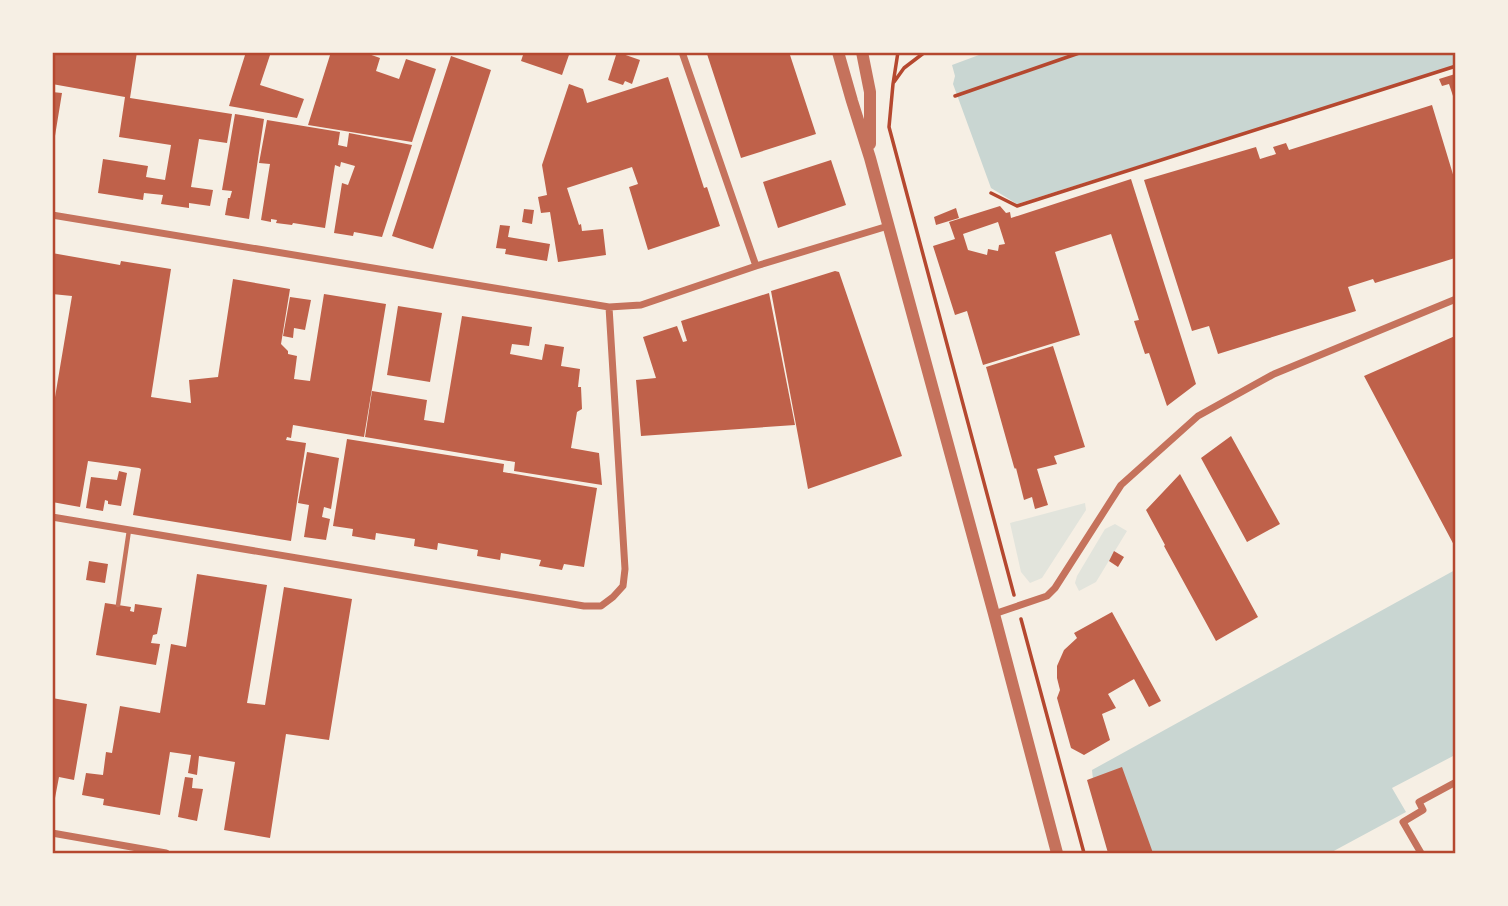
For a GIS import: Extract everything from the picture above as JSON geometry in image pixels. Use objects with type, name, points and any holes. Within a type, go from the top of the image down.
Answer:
[{"type":"street","points":[[682,52],[756,266]]},
{"type":"street","points":[[838,52],[870,158],[1057,853]]},
{"type":"street","points":[[862,52],[870,92],[870,158]]},
{"type":"street","points":[[52,215],[609,307],[641,305],[756,266],[888,226]]},
{"type":"street","points":[[994,614],[1047,596],[1055,588],[1121,485],[1198,416],[1274,374],[1455,299]]},
{"type":"street","points":[[52,517],[583,606],[601,606],[623,586],[625,569],[609,307]]},
{"type":"street","points":[[1421,853],[1403,822],[1423,810],[1419,802],[1455,782]]},
{"type":"street","points":[[52,833],[166,853]]},
{"type":"lane","points":[[118,605],[130,530]]},
{"type":"path","points":[[898,52],[889,127],[1084,853]]},
{"type":"path","points":[[893,84],[904,68],[925,52]]},
{"type":"path","points":[[955,96],[1082,52]]},
{"type":"path","points":[[991,193],[1017,206],[1455,66]]},
{"type":"shaded area","points":[[987,52],[1456,53],[1455,66],[1017,204],[991,188],[953,84],[955,76],[952,65]]},
{"type":"shaded area","points":[[1085,503],[1086,510],[1042,578],[1030,583],[1021,572],[1010,523]]},
{"type":"shaded area","points":[[1115,524],[1127,531],[1096,582],[1079,591],[1075,583],[1077,576],[1105,529]]},
{"type":"shaded area","points":[[1455,570],[1455,755],[1392,788],[1406,812],[1330,853],[1112,853],[1094,789],[1092,770]]},
{"type":"building","points":[[52,52],[137,52],[130,98],[232,114],[227,143],[199,139],[191,187],[213,190],[210,206],[189,203],[189,208],[161,204],[163,195],[144,193],[143,200],[98,193],[103,159],[148,166],[146,177],[165,180],[171,145],[119,137],[125,97],[52,84]]},
{"type":"building","points":[[246,52],[271,52],[260,85],[304,99],[297,118],[229,106]]},
{"type":"building","points":[[331,52],[363,52],[380,58],[376,71],[399,79],[406,59],[436,69],[412,142],[308,125]]},
{"type":"building","points":[[524,52],[570,52],[562,75],[521,61]]},
{"type":"building","points":[[617,52],[640,60],[632,84],[625,81],[623,85],[608,80]]},
{"type":"building","points":[[797,52],[790,55],[816,134],[741,158],[707,54]]},
{"type":"building","points":[[451,56],[491,70],[433,249],[392,236]]},
{"type":"building","points":[[1455,74],[1455,102],[1449,84],[1442,86],[1439,79]]},
{"type":"building","points":[[668,77],[704,188],[707,187],[720,226],[648,250],[629,187],[638,184],[632,167],[567,188],[582,231],[603,229],[606,255],[558,262],[550,212],[541,213],[538,197],[547,195],[542,165],[569,84],[583,89],[587,103]]},
{"type":"building","points":[[52,92],[62,93],[54,142],[52,142]]},
{"type":"building","points":[[1432,105],[1455,181],[1455,258],[1375,283],[1373,279],[1348,287],[1356,311],[1218,354],[1209,326],[1192,331],[1144,180],[1256,147],[1260,159],[1276,154],[1273,147],[1286,143],[1289,150]]},
{"type":"building","points":[[235,114],[264,119],[249,219],[225,215],[232,191],[222,190]]},
{"type":"building","points":[[267,120],[340,132],[338,145],[347,147],[349,133],[412,145],[382,237],[354,232],[353,236],[334,233],[342,183],[348,185],[355,166],[341,162],[340,167],[335,165],[325,228],[276,223],[277,220],[271,219],[271,222],[261,220],[270,164],[259,163]]},
{"type":"building","points":[[831,160],[846,205],[778,228],[763,182]]},
{"type":"building","points":[[1131,179],[1196,384],[1167,406],[1149,353],[1145,354],[1134,321],[1139,320],[1111,234],[1055,252],[1080,335],[983,365],[967,311],[955,315],[933,246],[955,239],[949,222],[1000,206],[1006,213],[1010,212],[1011,218]],"holes":[[[998,222],[1005,244],[999,245],[998,251],[988,249],[987,255],[968,250],[963,234]]]},
{"type":"building","points":[[956,208],[959,218],[936,225],[934,217]]},
{"type":"building","points":[[524,209],[534,210],[532,224],[522,222]]},
{"type":"building","points":[[500,225],[510,226],[508,237],[550,244],[547,261],[505,254],[506,249],[496,248]]},
{"type":"building","points":[[52,253],[120,265],[121,261],[171,269],[151,397],[191,403],[189,380],[218,377],[233,279],[290,289],[281,344],[288,354],[297,356],[294,379],[310,381],[324,294],[386,304],[364,437],[293,425],[291,438],[287,437],[286,440],[306,443],[291,541],[133,515],[141,469],[139,468],[88,461],[80,507],[52,502],[52,415],[72,296],[52,294]]},
{"type":"building","points":[[839,272],[902,456],[808,489],[771,291]]},
{"type":"building","points":[[769,293],[795,425],[641,436],[636,380],[656,378],[643,337],[677,326],[683,342],[687,341],[681,321]]},
{"type":"building","points":[[290,297],[311,300],[305,330],[294,328],[293,338],[283,336]]},
{"type":"building","points":[[398,306],[442,313],[430,382],[387,375]]},
{"type":"building","points":[[462,316],[532,327],[529,346],[512,344],[510,354],[542,360],[545,344],[564,347],[561,366],[580,369],[578,387],[581,387],[582,409],[577,412],[571,448],[599,453],[602,485],[514,471],[515,462],[365,437],[372,391],[427,400],[424,420],[444,423]]},
{"type":"building","points":[[1455,336],[1455,547],[1364,376]]},
{"type":"building","points":[[1053,346],[1085,447],[1054,456],[1057,464],[1037,469],[1048,505],[1035,509],[1032,497],[1024,500],[986,367]]},
{"type":"building","points":[[1231,436],[1280,524],[1247,542],[1201,458]]},
{"type":"building","points":[[347,439],[504,464],[503,472],[597,488],[584,567],[564,564],[562,570],[539,566],[541,560],[501,553],[500,560],[477,556],[478,550],[438,543],[437,550],[414,546],[415,539],[376,533],[375,540],[352,536],[353,529],[333,526]]},
{"type":"building","points":[[307,452],[339,458],[331,509],[324,507],[322,517],[330,519],[326,540],[304,537],[309,505],[298,503]]},
{"type":"building","points":[[119,471],[127,473],[121,506],[108,504],[105,500],[103,511],[86,508],[91,477],[117,480]]},
{"type":"building","points":[[1180,474],[1258,617],[1216,641],[1146,510]]},
{"type":"building","points":[[1114,551],[1124,557],[1118,567],[1109,561]]},
{"type":"building","points":[[89,561],[108,564],[105,583],[86,580]]},
{"type":"building","points":[[197,574],[267,585],[247,703],[265,705],[284,587],[352,599],[329,740],[286,734],[270,838],[224,830],[235,762],[199,756],[197,775],[188,773],[191,755],[170,752],[160,815],[103,805],[104,799],[82,795],[86,773],[103,775],[106,752],[112,753],[120,706],[160,713],[171,644],[186,647]]},
{"type":"building","points":[[105,603],[131,607],[130,611],[134,612],[135,604],[162,608],[157,634],[153,635],[151,643],[160,644],[156,665],[96,655]]},
{"type":"building","points":[[1112,612],[1161,701],[1149,707],[1134,679],[1108,694],[1116,708],[1102,714],[1110,740],[1084,755],[1071,748],[1057,698],[1060,690],[1057,666],[1064,650],[1077,638],[1074,633]]},
{"type":"building","points":[[52,698],[87,704],[74,780],[59,777],[55,798],[52,797]]},
{"type":"building","points":[[1122,767],[1153,853],[1108,853],[1087,780]]},
{"type":"building","points":[[185,777],[193,778],[192,788],[203,789],[197,821],[178,817]]}]
